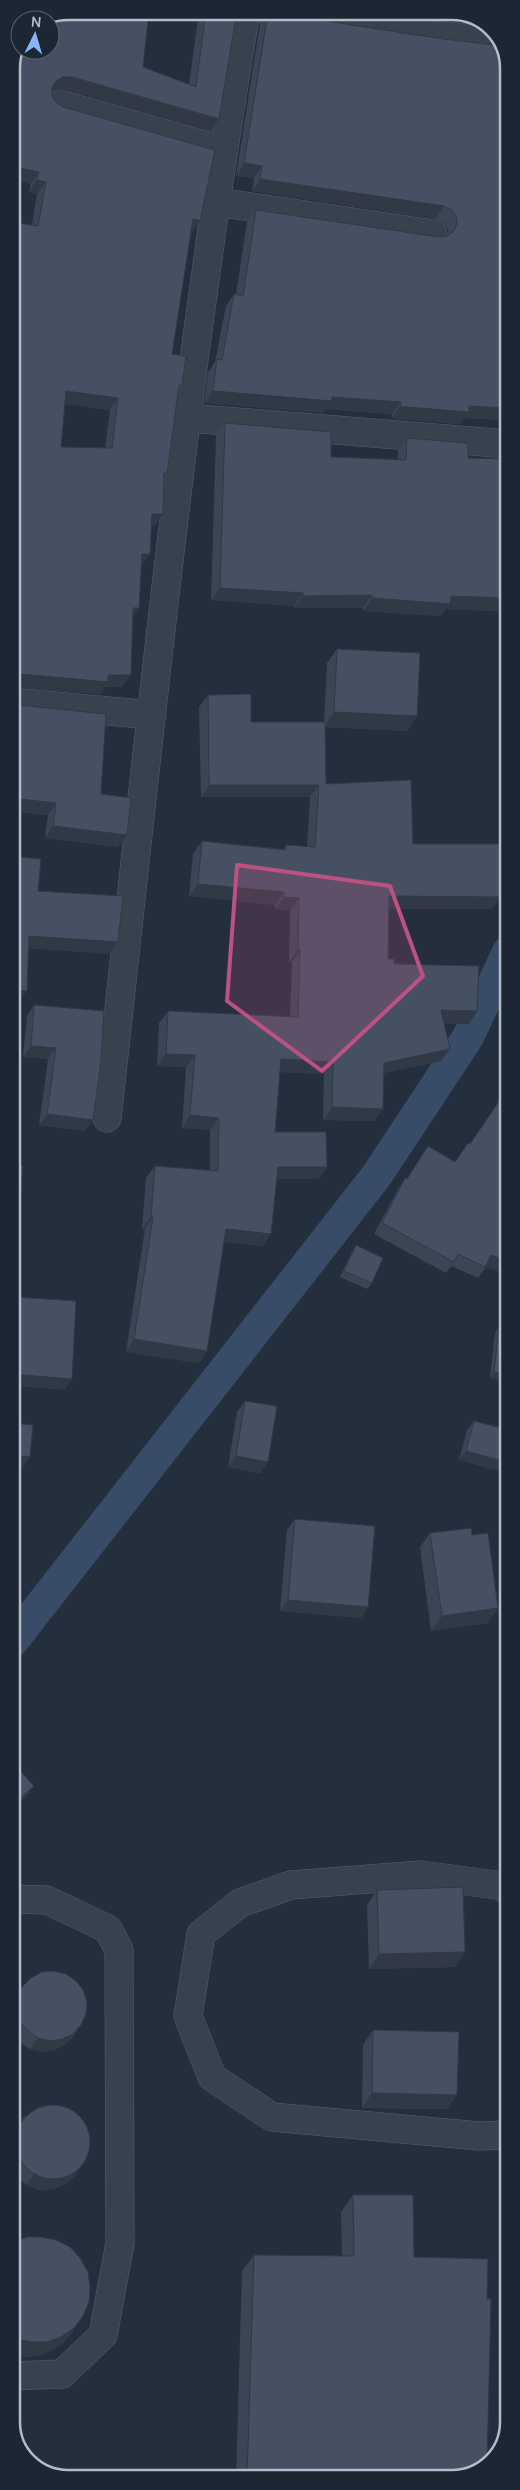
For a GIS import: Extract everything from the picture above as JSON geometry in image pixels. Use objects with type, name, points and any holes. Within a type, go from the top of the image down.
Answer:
[{"type":"street","points":[[107,1118],[152,715],[188,418],[217,202],[222,150],[245,20]]},
{"type":"street","points":[[324,20],[430,35],[491,40]]},
{"type":"street","points":[[59,104],[222,150]]},
{"type":"street","points":[[217,202],[433,234]]},
{"type":"street","points":[[188,418],[500,443]]},
{"type":"street","points":[[20,703],[152,715]]},
{"type":"street","points":[[500,1886],[421,1875],[291,1886],[240,1903],[201,1934],[188,2016],[212,2077],[272,2117],[478,2136],[500,2135]]},
{"type":"street","points":[[20,1899],[47,1900],[108,1929],[119,1950],[120,2224],[120,2243],[103,2334],[62,2374],[20,2376]]},
{"type":"highlighted area","points":[[237,865],[390,886],[423,976],[322,1071],[227,1001]]},
{"type":"building","points":[[148,20],[143,67],[196,87],[205,20],[236,20],[219,119],[72,77],[63,77],[56,81],[52,88],[52,96],[63,107],[215,150],[200,221],[193,219],[172,354],[186,356],[182,386],[179,385],[167,474],[164,473],[163,514],[152,514],[150,554],[142,554],[139,608],[133,608],[131,675],[108,675],[108,682],[20,674],[20,223],[38,226],[46,182],[37,180],[39,172],[20,168],[21,60],[60,60],[60,21]],"holes":[[[66,391],[118,398],[112,448],[61,447]]]},
{"type":"building","points":[[267,20],[320,20],[494,45],[500,62],[500,408],[469,406],[469,412],[400,406],[401,402],[332,397],[332,401],[213,391],[217,359],[222,360],[234,294],[243,296],[256,210],[439,237],[447,236],[453,232],[457,224],[456,216],[452,210],[444,206],[260,179],[262,166],[244,163]]},
{"type":"building","points":[[225,423],[331,432],[331,457],[406,460],[407,438],[468,443],[468,458],[500,459],[500,598],[451,596],[450,604],[372,598],[372,595],[303,596],[303,593],[220,588]]},
{"type":"building","points":[[337,649],[420,653],[417,716],[334,712]]},
{"type":"building","points":[[251,694],[251,722],[325,722],[326,784],[411,780],[413,844],[500,844],[500,897],[389,896],[388,959],[394,959],[394,964],[479,966],[477,1011],[441,1010],[450,1049],[384,1063],[383,1109],[332,1107],[333,1062],[281,1059],[275,1132],[326,1132],[327,1167],[278,1167],[271,1234],[226,1229],[207,1351],[134,1339],[153,1217],[151,1217],[155,1166],[218,1171],[219,1118],[190,1115],[195,1055],[166,1054],[168,1011],[298,1017],[299,898],[284,897],[284,892],[198,884],[202,841],[286,850],[286,845],[315,847],[319,785],[209,785],[208,695]]},
{"type":"building","points":[[20,705],[106,714],[101,794],[131,798],[127,835],[53,826],[56,803],[20,799]]},
{"type":"building","points":[[20,857],[41,859],[38,891],[123,896],[118,942],[29,936],[27,991],[20,991]]},
{"type":"building","points":[[34,1005],[104,1011],[101,1061],[93,1120],[47,1114],[56,1048],[31,1046]]},
{"type":"building","points":[[500,1100],[500,1258],[491,1255],[485,1267],[458,1254],[454,1262],[382,1223],[405,1178],[407,1179],[428,1146],[455,1162],[468,1143],[470,1144]]},
{"type":"building","points":[[20,1166],[23,1166],[20,1200]]},
{"type":"building","points":[[356,1245],[383,1258],[372,1283],[344,1271]]},
{"type":"building","points":[[20,1297],[76,1301],[72,1379],[20,1375]]},
{"type":"building","points":[[499,1327],[500,1327],[500,1373],[494,1372]]},
{"type":"building","points":[[245,1401],[277,1406],[268,1462],[236,1456]]},
{"type":"building","points":[[474,1421],[500,1428],[500,1460],[466,1451]]},
{"type":"building","points":[[20,1424],[33,1425],[30,1457],[22,1456],[20,1482]]},
{"type":"building","points":[[295,1519],[375,1526],[368,1607],[288,1600]]},
{"type":"building","points":[[471,1528],[472,1535],[488,1533],[498,1608],[442,1616],[430,1533]]},
{"type":"building","points":[[20,1771],[34,1786],[20,1799]]},
{"type":"building","points":[[463,1887],[465,1952],[379,1954],[377,1890]]},
{"type":"building","points":[[54,1971],[66,1974],[76,1981],[83,1990],[87,2002],[86,2014],[81,2025],[73,2034],[62,2039],[50,2041],[38,2038],[20,2022],[20,1989],[31,1978],[42,1972]]},
{"type":"building","points":[[373,2030],[459,2032],[457,2095],[372,2093]]},
{"type":"building","points":[[53,2105],[74,2111],[84,2121],[89,2135],[89,2149],[84,2163],[74,2173],[67,2176],[53,2179],[39,2176],[32,2173],[20,2158],[20,2126],[32,2111],[39,2108]]},
{"type":"building","points":[[353,2195],[413,2195],[414,2257],[488,2259],[487,2299],[491,2299],[487,2455],[476,2464],[458,2470],[247,2470],[254,2255],[354,2256]]},
{"type":"building","points":[[27,2237],[41,2237],[56,2240],[70,2247],[80,2258],[88,2272],[89,2302],[83,2316],[74,2328],[61,2337],[47,2342],[20,2340],[20,2240]]},
{"type":"waterway","points":[[20,1632],[377,1175],[468,1037],[500,969]]}]
